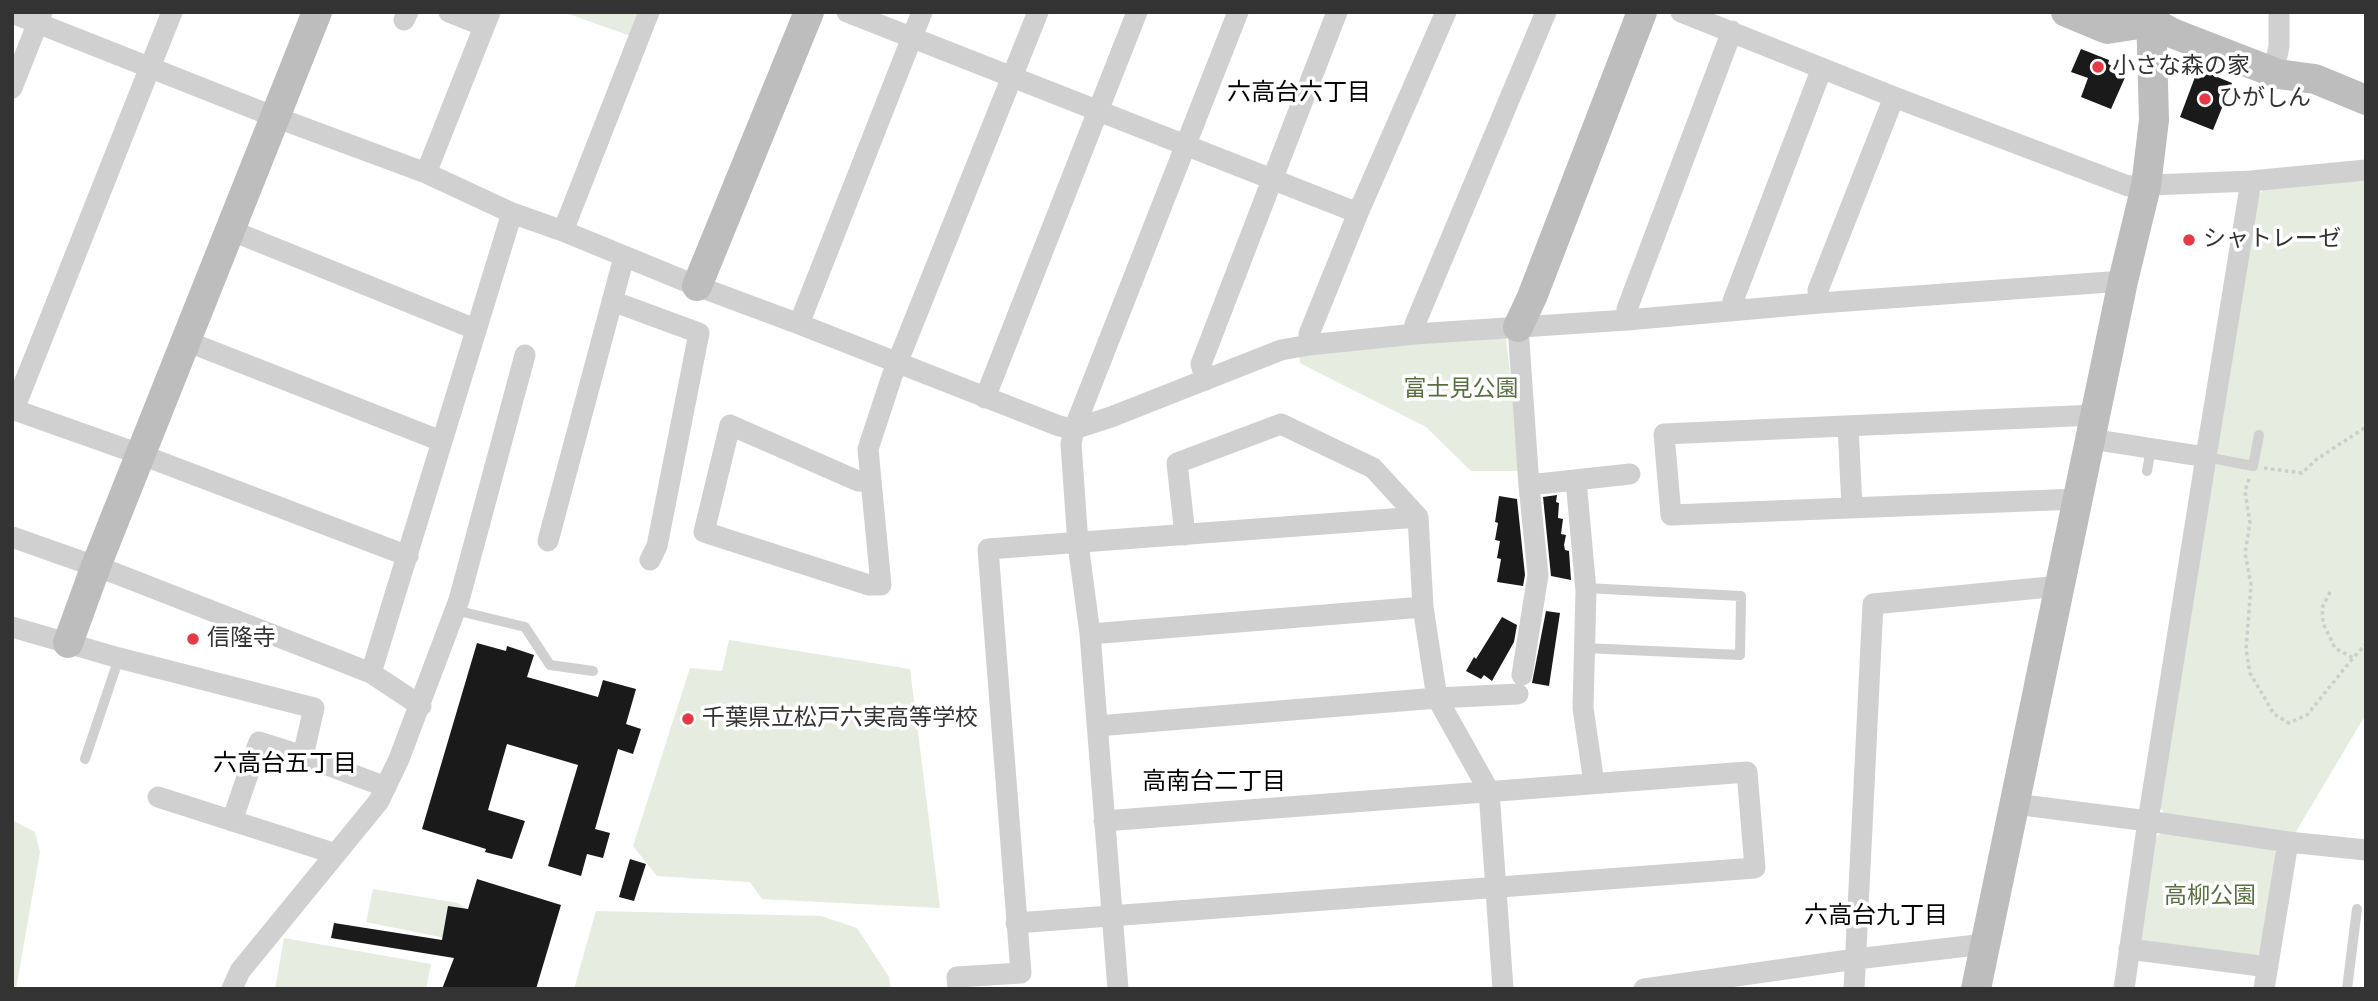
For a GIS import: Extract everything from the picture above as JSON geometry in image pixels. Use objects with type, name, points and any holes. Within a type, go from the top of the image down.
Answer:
[{"type":"street","points":[[172,12],[13,409],[408,556]]},
{"type":"street","points":[[68,643],[96,566],[317,12]]},
{"type":"street","points":[[426,173],[487,19],[449,12]]},
{"type":"street","points":[[563,231],[649,12]]},
{"type":"street","points":[[697,286],[808,12]]},
{"type":"street","points":[[847,12],[1358,213]]},
{"type":"street","points":[[799,324],[922,12]]},
{"type":"street","points":[[871,480],[858,481],[730,425],[704,532],[869,585],[881,585],[871,480],[868,449],[898,365],[1038,12]]},
{"type":"street","points":[[985,398],[1137,12]]},
{"type":"street","points":[[1118,989],[1090,634],[1078,544],[1070,444],[1238,12]]},
{"type":"street","points":[[1206,380],[1201,364],[1336,12]]},
{"type":"street","points":[[1309,345],[1309,334],[1358,213],[1446,12]]},
{"type":"street","points":[[1415,334],[1415,324],[1546,12]]},
{"type":"street","points":[[1097,726],[1437,698],[1520,685],[1538,575],[1518,327],[1642,12]]},
{"type":"street","points":[[1681,12],[2128,186],[2251,181],[2366,170]]},
{"type":"street","points":[[2066,12],[2107,29],[2148,16]]},
{"type":"street","points":[[2273,72],[2277,56],[2279,12]]},
{"type":"street","points":[[12,13],[40,18],[275,117],[426,173],[512,213],[898,365],[1059,426],[1074,429],[1280,351],[1309,345],[1415,334],[2123,281]]},
{"type":"street","points":[[2148,16],[2172,33],[2273,72],[2307,93],[2366,116]]},
{"type":"street","points":[[1976,989],[2123,281],[2146,186],[2154,120],[2148,16]]},
{"type":"street","points":[[12,88],[40,18]]},
{"type":"street","points":[[1627,320],[1627,309],[1732,31]]},
{"type":"street","points":[[1732,311],[1733,301],[1822,68]]},
{"type":"street","points":[[2273,72],[2315,79],[2366,100]]},
{"type":"street","points":[[1820,303],[1818,290],[1894,97]]},
{"type":"street","points":[[2123,989],[2251,181]]},
{"type":"street","points":[[371,673],[512,213]]},
{"type":"street","points":[[230,230],[475,329]]},
{"type":"street","points":[[548,541],[624,257]]},
{"type":"street","points":[[612,300],[699,333],[657,546],[650,560]]},
{"type":"street","points":[[186,341],[441,441]]},
{"type":"street","points":[[232,989],[240,971],[337,854],[379,801],[386,787],[421,706],[455,610],[525,355]]},
{"type":"street","points":[[1185,535],[1177,463],[1281,424],[1373,468],[1418,517],[1423,607],[1437,698],[1489,791],[1503,989]]},
{"type":"street","points":[[2078,499],[1671,515],[1664,434],[1848,426],[2093,427],[2151,449],[2206,457]]},
{"type":"street","points":[[1848,426],[1852,507]]},
{"type":"street","points":[[1529,485],[1630,474]]},
{"type":"street","points":[[1576,480],[1585,588],[1583,708],[1594,783]]},
{"type":"street","points":[[958,989],[957,977],[1021,973],[988,549],[1418,517]]},
{"type":"street","points":[[12,537],[96,566],[371,673],[421,706]]},
{"type":"street","points":[[1854,989],[1872,604],[2060,586]]},
{"type":"street","points":[[1090,634],[1423,607]]},
{"type":"street","points":[[12,628],[314,708],[303,756]]},
{"type":"street","points":[[232,821],[259,742],[386,787]]},
{"type":"street","points":[[1016,923],[1755,869],[1747,772],[1104,821]]},
{"type":"street","points":[[158,797],[337,854]]},
{"type":"street","points":[[2015,804],[2288,842],[2366,850]]},
{"type":"street","points":[[2264,989],[2288,842]]},
{"type":"street","points":[[1644,989],[1753,981],[1856,959],[1985,944]]},
{"type":"street","points":[[2129,949],[2268,967]]},
{"type":"lane","points":[[2206,457],[2253,466],[2259,435]]},
{"type":"lane","points":[[2147,471],[2151,449]]},
{"type":"lane","points":[[1584,648],[1740,654],[1741,596],[1585,588]]},
{"type":"lane","points":[[455,610],[525,627],[550,664],[593,671]]},
{"type":"lane","points":[[85,759],[119,658]]},
{"type":"lane","points":[[2347,989],[2357,909]]},
{"type":"path","points":[[2271,468],[2302,473],[2340,443],[2366,427]]},
{"type":"path","points":[[2253,466],[2245,491],[2250,523],[2245,553],[2251,585],[2246,649],[2250,673],[2274,714],[2289,723],[2307,715],[2366,644]]},
{"type":"path","points":[[2330,592],[2322,608],[2323,623],[2335,648],[2353,658]]},
{"type":"green space","points":[[563,12],[649,12],[639,39]]},
{"type":"green space","points":[[2366,179],[2366,714],[2294,835],[2169,818],[2158,806],[2256,197],[2265,188]]},
{"type":"green space","name":"富士見公園","points":[[1506,338],[1521,471],[1471,471],[1426,427],[1300,363],[1299,354],[1418,342]]},
{"type":"green space","points":[[729,640],[910,669],[940,908],[762,899],[750,882],[657,876],[633,846],[690,668],[722,671]]},
{"type":"green space","points":[[12,820],[35,832],[40,852],[16,989],[12,989]]},
{"type":"green space","name":"高柳公園","points":[[2163,831],[2271,847],[2279,856],[2264,950],[2251,960],[2148,948],[2139,939],[2154,839]]},
{"type":"green space","points":[[373,889],[458,903],[464,907],[456,934],[450,939],[366,922]]},
{"type":"green space","points":[[596,911],[821,916],[857,928],[889,977],[891,989],[574,989]]},
{"type":"green space","points":[[284,938],[431,964],[426,989],[275,989]]},
{"type":"building","points":[[2081,49],[2109,60],[2108,64],[2127,73],[2111,109],[2081,97],[2088,78],[2071,72]]},
{"type":"building","points":[[2198,69],[2232,83],[2213,130],[2180,117]]},
{"type":"building","points":[[1557,495],[1558,518],[1563,519],[1561,534],[1566,535],[1564,545],[1565,550],[1569,551],[1571,580],[1551,576],[1543,497]]},
{"type":"building","points":[[1499,496],[1517,499],[1525,575],[1523,586],[1497,582],[1501,559],[1497,558],[1500,541],[1495,540]]},
{"type":"building","points":[[1546,611],[1560,613],[1549,686],[1532,683]]},
{"type":"building","points":[[1502,617],[1517,625],[1514,642],[1492,681],[1484,675],[1481,679],[1466,671]]},
{"type":"building","points":[[477,643],[506,651],[507,646],[534,655],[527,677],[598,697],[603,680],[636,689],[626,724],[641,729],[633,754],[618,749],[595,829],[610,833],[603,858],[587,854],[581,876],[548,866],[578,765],[507,744],[488,810],[525,821],[512,859],[422,829]]},
{"type":"building","points":[[630,859],[646,864],[634,901],[619,897]]},
{"type":"building","points":[[477,879],[561,905],[536,989],[442,989],[454,958],[331,938],[334,923],[442,940],[448,906],[468,909]]},
{"type":"place","name":"小さな森の家","points":[[2098,67]]},
{"type":"place","name":"ひがしん","points":[[2205,99]]},
{"type":"place","name":"シャトレーゼ","points":[[2189,240]]},
{"type":"place","name":"信隆寺","points":[[193,639]]},
{"type":"place","name":"千葉県立松戸六実高等学校","points":[[688,719]]},
{"type":"district","name":"六高台六丁目","points":[[1299,93]]},
{"type":"district","name":"六高台五丁目","points":[[285,764]]},
{"type":"district","name":"高南台二丁目","points":[[1214,782]]},
{"type":"district","name":"六高台九丁目","points":[[1876,916]]}]
